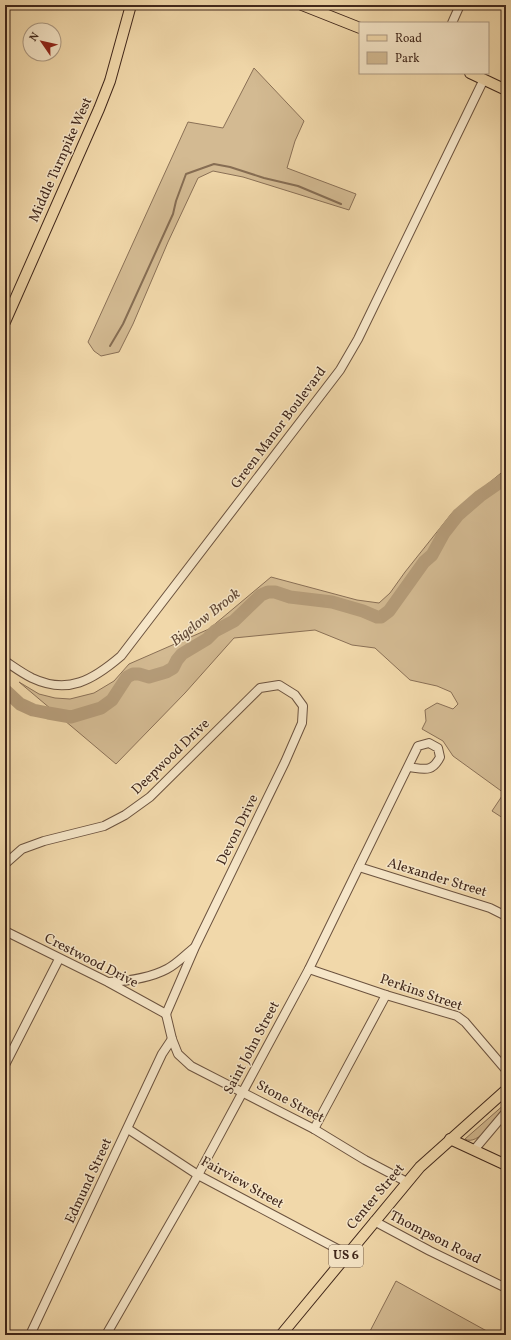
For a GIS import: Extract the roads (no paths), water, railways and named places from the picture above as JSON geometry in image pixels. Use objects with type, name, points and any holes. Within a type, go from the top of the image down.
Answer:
[{"type":"main road","name":"Middle Turnpike West","points":[[5,322],[99,109],[110,81],[132,5]]},
{"type":"main road","points":[[302,5],[359,28]]},
{"type":"main road","points":[[472,74],[506,90]]},
{"type":"main road","name":"Center Street","points":[[284,1332],[374,1221],[427,1160],[506,1090]]},
{"type":"main road","points":[[450,1139],[506,1164]]},
{"type":"street","points":[[452,22],[460,5]]},
{"type":"street","name":"Green Manor Boulevard","points":[[5,661],[31,677],[49,684],[67,686],[89,680],[104,671],[121,656],[340,370],[358,339],[484,79]]},
{"type":"street","name":"Deepwood Drive","points":[[5,864],[22,849],[44,841],[104,826],[125,815],[150,797],[260,688],[279,685],[295,695],[303,706],[302,723]]},
{"type":"street","name":"Devon Drive","points":[[166,1014],[195,947],[285,762],[302,723]]},
{"type":"street","name":"Saint John Street","points":[[106,1335],[198,1175],[309,969],[408,767]]},
{"type":"street","name":"Alexander Street","points":[[359,867],[490,908],[506,916]]},
{"type":"street","name":"Crestwood Drive","points":[[5,931],[108,982],[166,1014]]},
{"type":"street","name":"Devon Drive","points":[[108,982],[145,977],[168,969],[195,947]]},
{"type":"street","points":[[5,1065],[59,959]]},
{"type":"street","name":"Perkins Street","points":[[309,969],[386,995],[457,1016],[465,1022],[506,1070]]},
{"type":"street","points":[[314,1129],[386,995]]},
{"type":"street","name":"Stone Street","points":[[166,1014],[172,1039],[178,1054],[191,1066],[314,1129],[407,1182]]},
{"type":"street","name":"Edmund Street","points":[[30,1335],[162,1054],[172,1039]]},
{"type":"street","points":[[474,1150],[506,1112]]},
{"type":"street","name":"Fairview Street","points":[[128,1129],[198,1175],[347,1254]]},
{"type":"street","name":"Thompson Road","points":[[374,1221],[430,1251],[506,1288]]},
{"type":"waterway","points":[[110,346],[123,324],[173,214],[186,174],[214,164],[230,167],[264,178],[298,186],[341,204]]},
{"type":"waterway","name":"Bigelow Brook","points":[[5,690],[20,704],[33,710],[48,713],[71,717],[101,708],[112,700],[127,677],[133,674],[149,677],[166,672],[173,668],[182,654],[207,639],[215,631],[234,621],[261,595],[268,592],[275,592],[290,597],[332,602],[381,617],[389,611],[424,562],[432,555],[444,533],[458,515],[480,496],[506,478]]}]
